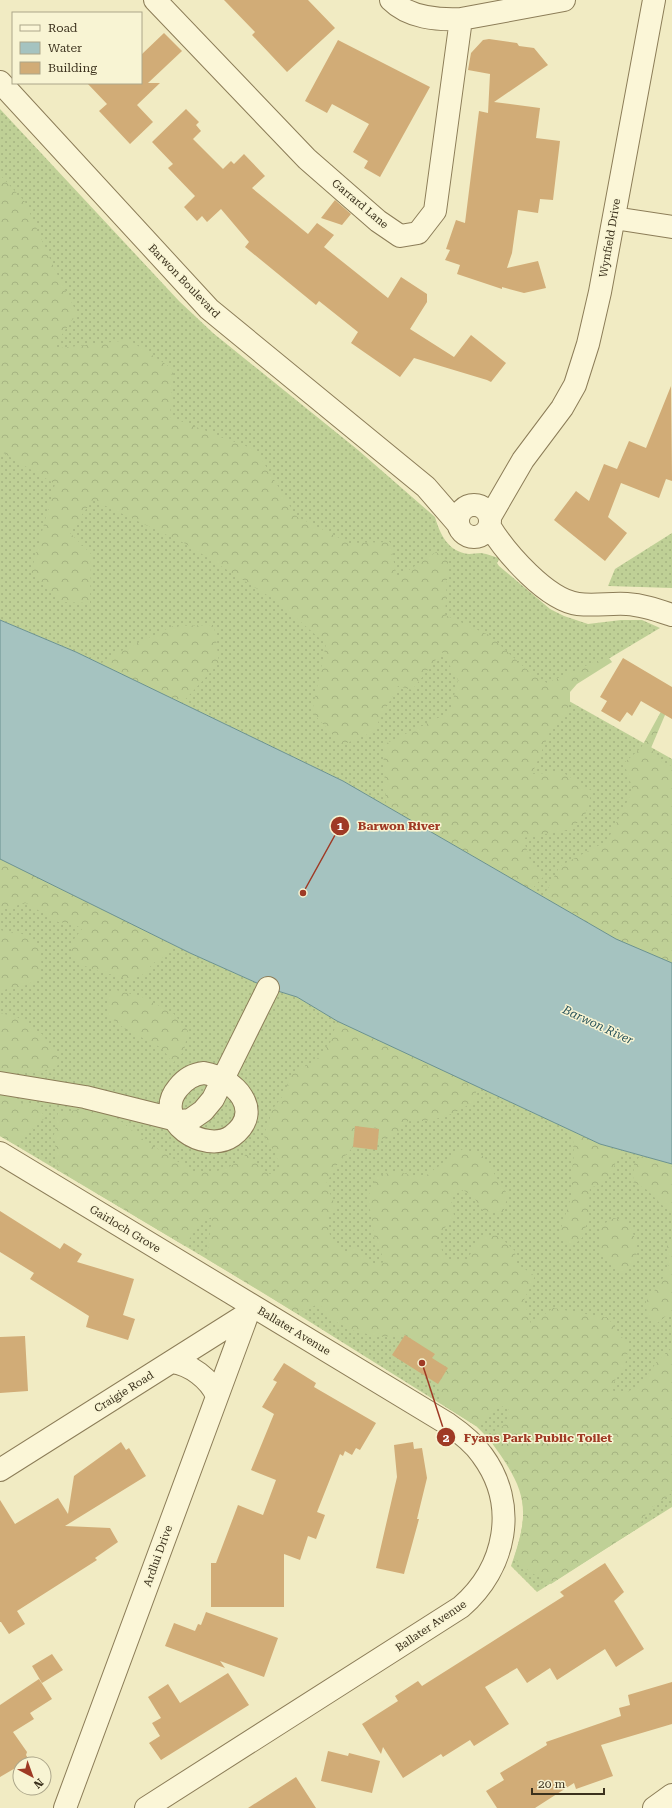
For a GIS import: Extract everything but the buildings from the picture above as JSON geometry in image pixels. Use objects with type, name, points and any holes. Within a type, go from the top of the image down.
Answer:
[{"type":"street","name":"Garrard Lane","points":[[155,0],[307,160],[378,221],[400,236],[418,233],[435,211],[461,19]]},
{"type":"street","points":[[391,0],[413,14],[434,19],[461,19],[564,0]]},
{"type":"street","name":"Wynfield Drive","points":[[475,519],[523,460],[562,408],[575,385],[588,344],[598,300],[654,0]]},
{"type":"street","name":"Barwon Boulevard","points":[[0,82],[209,309],[426,487],[475,519],[495,536],[525,570],[551,591],[562,598],[577,604],[606,606],[627,604],[649,607],[672,615]]},
{"type":"street","points":[[614,218],[672,227]]},
{"type":"street","points":[[0,1083],[85,1097],[174,1120],[190,1120],[203,1111],[210,1103],[224,1079],[268,988]]},
{"type":"street","points":[[204,1073],[224,1079],[239,1091],[245,1101],[246,1108],[244,1123],[236,1133],[221,1141],[204,1140],[185,1130],[174,1120],[170,1112],[172,1099],[177,1089],[184,1081],[197,1074],[204,1073]]},
{"type":"street","name":"Gairloch Grove","points":[[0,1153],[249,1309]]},
{"type":"street","name":"Craigie Road","points":[[0,1470],[172,1362],[249,1309]]},
{"type":"street","name":"Ardlui Drive","points":[[73,1803],[249,1309]]},
{"type":"street","name":"Ballater Avenue","points":[[146,1808],[461,1607],[470,1599],[488,1577],[502,1540],[504,1525],[503,1508],[497,1482],[481,1453],[462,1434],[432,1413],[249,1309]]},
{"type":"street","points":[[172,1362],[185,1365],[196,1372],[208,1383],[217,1396]]},
{"type":"street","points":[[654,1808],[672,1795]]},
{"type":"green space","points":[[0,109],[179,301],[213,333],[358,450],[435,517],[442,536],[450,546],[462,553],[481,553],[500,558],[497,563],[499,566],[550,609],[564,616],[588,624],[621,620],[642,620],[660,628],[553,692],[672,759],[672,963],[616,939],[343,781],[76,652],[0,620]]},
{"type":"green space","points":[[0,175],[25,202],[55,270],[77,313],[52,349],[129,340],[173,369],[170,417],[256,450],[296,516],[349,543],[390,542],[397,578],[436,552],[448,561],[445,615],[489,635],[526,669],[547,683],[592,663],[609,658],[612,662],[577,684],[570,692],[570,702],[566,715],[552,727],[532,774],[562,772],[592,791],[586,813],[572,829],[523,838],[530,860],[544,876],[531,890],[386,806],[383,745],[450,712],[458,680],[442,652],[412,690],[398,686],[373,732],[342,745],[312,712],[326,644],[278,602],[186,544],[93,500],[69,532],[91,554],[90,603],[61,602],[31,572],[55,484],[0,451]]},
{"type":"green space","points":[[672,533],[672,588],[608,586],[615,569]]},
{"type":"green space","points":[[214,625],[219,663],[182,703],[100,664],[117,653],[173,626]]},
{"type":"green space","points":[[670,695],[672,703],[665,715],[651,748],[657,760],[672,766],[672,963],[616,939],[543,897],[560,866],[607,841],[633,790],[624,763],[641,748]]},
{"type":"green space","points":[[0,859],[190,953],[268,988],[297,997],[337,1021],[600,1144],[672,1164],[672,1507],[537,1592],[511,1566],[518,1545],[523,1521],[523,1506],[518,1484],[500,1453],[476,1426],[259,1290],[0,1136]]},
{"type":"green space","points":[[0,859],[175,946],[163,957],[152,964],[146,973],[131,980],[95,970],[80,964],[71,954],[71,943],[82,929],[74,924],[58,922],[26,903],[11,907],[0,907]]},
{"type":"green space","points":[[0,930],[25,935],[36,943],[39,948],[41,965],[40,977],[27,985],[9,988],[0,992]]},
{"type":"green space","points":[[116,990],[142,997],[173,1013],[188,1031],[184,1051],[172,1064],[165,1052],[155,1044],[129,1031],[109,1016],[108,997]]},
{"type":"green space","points":[[0,1013],[17,1017],[43,1035],[60,1061],[56,1068],[29,1073],[7,1073],[19,1103],[38,1105],[45,1118],[14,1144],[0,1136]]},
{"type":"green space","points":[[337,1021],[477,1086],[475,1100],[460,1110],[443,1117],[426,1121],[408,1121],[394,1137],[378,1140],[379,1129],[355,1126],[353,1147],[336,1166],[326,1184],[336,1207],[327,1220],[331,1240],[346,1256],[354,1244],[373,1264],[386,1262],[375,1242],[368,1197],[376,1177],[394,1171],[423,1178],[463,1149],[482,1155],[508,1195],[503,1213],[483,1211],[473,1196],[463,1190],[451,1196],[454,1216],[437,1238],[446,1260],[467,1260],[480,1237],[498,1235],[515,1251],[516,1263],[535,1276],[524,1300],[531,1324],[553,1308],[608,1318],[629,1347],[625,1365],[609,1390],[626,1393],[642,1383],[658,1360],[672,1348],[672,1493],[649,1509],[638,1528],[551,1584],[530,1572],[514,1558],[520,1539],[523,1522],[521,1494],[509,1468],[489,1439],[509,1420],[508,1404],[497,1409],[476,1426],[440,1403],[438,1384],[448,1368],[432,1358],[434,1354],[405,1335],[379,1337],[351,1330],[331,1319],[319,1304],[296,1313],[207,1259],[212,1217],[199,1224],[185,1246],[58,1170],[54,1135],[58,1113],[76,1110],[97,1110],[121,1121],[141,1138],[194,1172],[214,1172],[229,1167],[241,1160],[246,1154],[269,1174],[281,1172],[276,1154],[263,1135],[269,1123],[271,1111],[285,1093],[290,1076],[317,1059],[330,1043]]},
{"type":"green space","points":[[567,1129],[600,1144],[621,1150],[612,1171],[601,1186],[590,1187],[588,1220],[582,1238],[571,1247],[559,1234],[573,1192],[571,1176],[574,1155],[573,1139]]},
{"type":"green space","points":[[640,1156],[672,1164],[672,1207],[665,1208],[647,1190],[633,1182],[634,1164]]},
{"type":"green space","points":[[614,1218],[629,1223],[637,1244],[636,1263],[621,1273],[601,1254],[599,1243],[600,1226]]},
{"type":"green space","points":[[672,1239],[672,1311],[656,1324],[647,1318],[646,1301],[660,1284],[668,1267],[667,1244]]},
{"type":"water","name":"Barwon River","points":[[0,620],[76,652],[343,781],[616,939],[672,963],[672,1164],[600,1144],[337,1021],[297,997],[268,988],[190,953],[0,859]]},
{"type":"place","name":"Barwon River","points":[[303,893]]},
{"type":"place","name":"Fyans Park Public Toilet","points":[[422,1363]]}]
